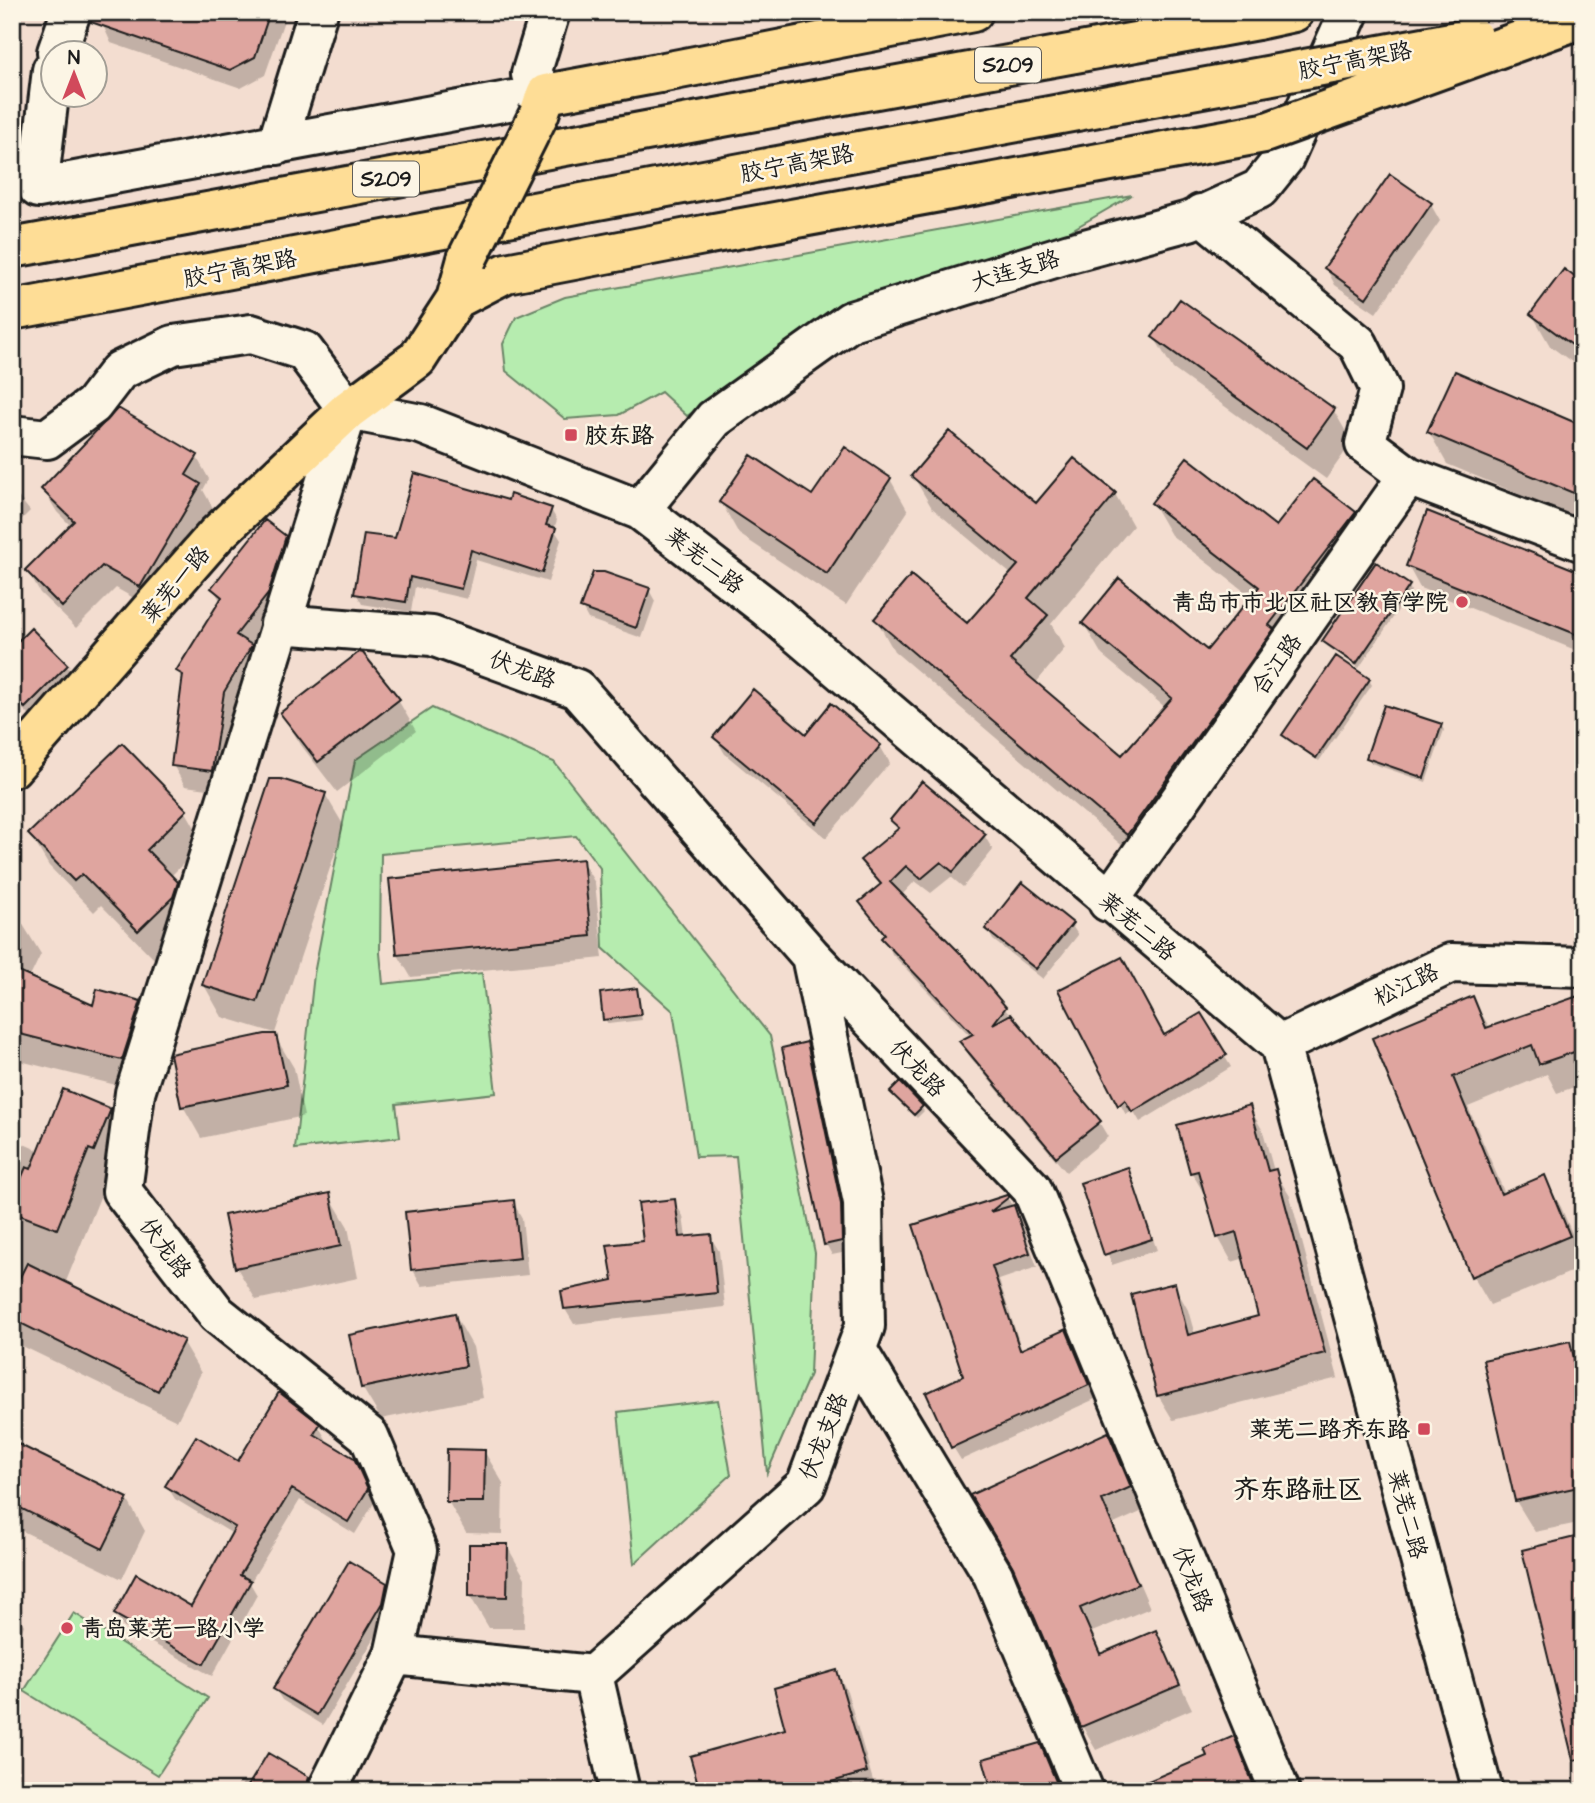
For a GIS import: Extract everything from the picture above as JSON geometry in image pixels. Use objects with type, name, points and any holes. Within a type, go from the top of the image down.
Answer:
[{"type":"main road","points":[[456,299],[467,259],[542,104],[659,73],[973,12]]},
{"type":"main road","name":"S209","points":[[12,248],[1294,12]]},
{"type":"main road","points":[[456,299],[506,273],[1264,133],[1583,18]]},
{"type":"main road","name":"胶宁高架路","points":[[12,310],[1583,18]]},
{"type":"main road","name":"莱芜一路","points":[[12,768],[216,535],[348,410],[418,359],[456,299]]},
{"type":"street","points":[[62,38],[71,12]]},
{"type":"street","points":[[276,145],[317,12]]},
{"type":"street","points":[[47,108],[38,188],[276,145],[542,104],[531,74],[550,12]]},
{"type":"street","name":"大连支路","points":[[640,510],[714,419],[851,321],[1070,253],[1189,221],[1259,189],[1284,158],[1349,12]]},
{"type":"street","points":[[1200,214],[1358,344],[1380,389],[1366,444],[1408,476],[1583,542]]},
{"type":"street","points":[[12,435],[47,439],[93,405],[118,371],[173,345],[251,334],[304,351],[348,410]]},
{"type":"street","name":"莱芜二路","points":[[348,410],[421,424],[640,510],[767,608],[1108,902],[1280,1045],[1483,1791]]},
{"type":"street","name":"伏龙路","points":[[327,1791],[394,1654],[418,1550],[369,1436],[217,1314],[122,1191],[135,1093],[348,410]]},
{"type":"street","name":"合江路","points":[[1108,902],[1408,476]]},
{"type":"street","name":"伏龙路","points":[[280,624],[432,636],[577,690],[811,956],[1032,1189],[1280,1791]]},
{"type":"street","name":"伏龙支路","points":[[593,1675],[806,1485],[865,1326],[863,1202],[811,956]]},
{"type":"street","name":"松江路","points":[[1280,1045],[1451,962],[1583,967]]},
{"type":"street","points":[[857,1350],[993,1576],[1084,1791]]},
{"type":"street","points":[[394,1654],[593,1675],[620,1791]]},
{"type":"green space","points":[[1132,195],[1044,246],[840,311],[687,416],[661,392],[619,415],[565,419],[506,371],[503,344],[516,317],[565,297]]},
{"type":"green space","points":[[432,708],[554,762],[770,1036],[815,1253],[810,1374],[767,1473],[736,1156],[696,1157],[673,1011],[603,948],[600,868],[576,836],[381,854],[380,953],[383,984],[482,973],[496,1093],[396,1104],[400,1137],[295,1149],[314,974],[355,760]]},
{"type":"green space","points":[[718,1400],[731,1475],[634,1564],[618,1412]]},
{"type":"green space","points":[[74,1613],[208,1698],[158,1775],[24,1691]]},
{"type":"building","points":[[92,12],[270,12],[255,57],[230,70],[91,22]]},
{"type":"building","points":[[1390,174],[1432,203],[1366,298],[1324,268]]},
{"type":"building","points":[[1564,269],[1583,283],[1583,353],[1530,314]]},
{"type":"building","points":[[1180,299],[1335,409],[1307,448],[1152,337]]},
{"type":"building","points":[[1455,371],[1583,426],[1583,497],[1427,432]]},
{"type":"building","points":[[118,408],[198,455],[186,475],[201,484],[140,587],[102,566],[62,607],[25,570],[74,521],[41,489]]},
{"type":"building","points":[[949,431],[1036,503],[1074,458],[1116,493],[1028,598],[1048,615],[1010,660],[1122,755],[1172,698],[1082,623],[1119,578],[1207,650],[1259,587],[1151,503],[1187,457],[1276,526],[1313,479],[1356,512],[1269,625],[1274,629],[1127,835],[874,619],[911,575],[967,623],[1018,565],[911,476]]},
{"type":"building","points":[[845,447],[891,478],[827,574],[719,502],[751,455],[812,495]]},
{"type":"building","points":[[414,473],[508,500],[510,494],[552,508],[546,525],[556,528],[542,573],[471,550],[461,589],[410,577],[406,602],[354,594],[364,534],[395,538]]},
{"type":"building","points":[[1427,511],[1583,573],[1583,637],[1406,566]]},
{"type":"building","points":[[265,520],[286,536],[268,594],[236,635],[252,645],[224,692],[212,771],[171,766],[183,675],[176,671],[222,597],[211,588]]},
{"type":"building","points":[[1376,562],[1410,585],[1356,664],[1322,641]]},
{"type":"building","points":[[593,572],[604,572],[650,588],[636,628],[580,608]]},
{"type":"building","points":[[31,628],[68,665],[25,708],[12,696],[12,647]]},
{"type":"building","points":[[359,652],[363,653],[400,699],[318,762],[280,713]]},
{"type":"building","points":[[1336,656],[1370,679],[1316,758],[1282,735]]},
{"type":"building","points":[[753,689],[806,734],[831,703],[881,745],[816,823],[713,737]]},
{"type":"building","points":[[1384,705],[1442,724],[1424,778],[1366,758]]},
{"type":"building","points":[[122,743],[187,810],[147,850],[178,882],[173,897],[138,931],[82,874],[74,881],[28,834]]},
{"type":"building","points":[[270,779],[281,779],[326,793],[257,1002],[202,985]]},
{"type":"building","points":[[922,781],[986,834],[953,872],[941,862],[921,879],[906,866],[890,882],[963,956],[1006,1007],[993,1024],[1011,1014],[1101,1121],[1056,1157],[959,1041],[973,1034],[881,938],[885,934],[859,902],[881,884],[860,860],[899,828],[890,820]]},
{"type":"building","points":[[583,859],[591,936],[397,955],[389,879]]},
{"type":"building","points":[[1022,882],[1073,923],[1036,969],[985,929]]},
{"type":"building","points":[[1122,957],[1164,1035],[1201,1013],[1227,1055],[1132,1112],[1125,1100],[1118,1106],[1058,990]]},
{"type":"building","points":[[12,969],[93,1005],[97,989],[141,1001],[122,1060],[12,1032]]},
{"type":"building","points":[[637,988],[641,1015],[603,1020],[600,993]]},
{"type":"building","points":[[1473,996],[1486,1028],[1578,996],[1583,1011],[1583,1049],[1539,1064],[1532,1045],[1453,1077],[1501,1194],[1545,1175],[1570,1236],[1471,1277],[1372,1038]]},
{"type":"building","points":[[276,1034],[287,1085],[181,1107],[170,1054]]},
{"type":"building","points":[[807,1042],[841,1204],[842,1241],[824,1245],[782,1048]]},
{"type":"building","points":[[900,1082],[923,1106],[914,1115],[890,1092]]},
{"type":"building","points":[[63,1089],[111,1109],[94,1151],[89,1149],[57,1229],[12,1212],[12,1200],[26,1167],[31,1169]]},
{"type":"building","points":[[1250,1105],[1268,1171],[1276,1169],[1325,1353],[1157,1396],[1131,1294],[1175,1283],[1188,1335],[1258,1316],[1236,1232],[1217,1238],[1198,1171],[1190,1173],[1177,1125]]},
{"type":"building","points":[[1128,1167],[1152,1239],[1104,1255],[1080,1183]]},
{"type":"building","points":[[330,1193],[341,1246],[235,1268],[224,1215]]},
{"type":"building","points":[[1007,1195],[1009,1197],[990,1212],[1014,1205],[1030,1253],[992,1266],[1020,1350],[1066,1329],[1089,1385],[951,1448],[926,1393],[963,1376],[913,1225]]},
{"type":"building","points":[[675,1199],[680,1237],[711,1234],[717,1293],[564,1309],[561,1291],[613,1280],[607,1245],[643,1241],[638,1203]]},
{"type":"building","points":[[514,1200],[520,1258],[411,1270],[405,1212]]},
{"type":"building","points":[[27,1263],[184,1340],[158,1391],[12,1319],[12,1293]]},
{"type":"building","points":[[455,1313],[466,1366],[361,1388],[349,1335]]},
{"type":"building","points":[[1570,1341],[1583,1396],[1583,1486],[1515,1501],[1483,1360]]},
{"type":"building","points":[[279,1392],[320,1424],[314,1434],[354,1458],[368,1489],[348,1522],[292,1489],[240,1575],[251,1581],[204,1664],[114,1614],[136,1574],[191,1606],[235,1527],[165,1486],[196,1436],[238,1461]]},
{"type":"building","points":[[1108,1432],[1131,1487],[1102,1500],[1138,1584],[1080,1608],[1100,1654],[1156,1630],[1180,1685],[1081,1727],[1013,1567],[970,1495]]},
{"type":"building","points":[[12,1441],[128,1498],[103,1549],[12,1504]]},
{"type":"building","points":[[447,1449],[485,1450],[484,1502],[446,1502]]},
{"type":"building","points":[[1583,1535],[1583,1759],[1573,1760],[1522,1550]]},
{"type":"building","points":[[469,1544],[508,1544],[507,1597],[469,1596]]},
{"type":"building","points":[[349,1561],[387,1583],[383,1603],[317,1715],[273,1689]]},
{"type":"building","points":[[837,1670],[867,1772],[799,1791],[700,1791],[690,1756],[785,1729],[774,1688]]},
{"type":"building","points":[[1234,1736],[1256,1791],[1125,1791],[1207,1756],[1204,1749]]},
{"type":"building","points":[[1040,1743],[1060,1791],[992,1791],[983,1759]]},
{"type":"building","points":[[268,1753],[309,1777],[305,1791],[245,1791]]},
{"type":"place","name":"胶东路","points":[[571,435]]},
{"type":"place","name":"青岛市市北区社区教育学院","points":[[1462,602]]},
{"type":"place","name":"莱芜二路齐东路","points":[[1424,1429]]},
{"type":"place","name":"青岛莱芜一路小学","points":[[67,1628]]},
{"type":"district","name":"齐东路社区","points":[[1298,1489]]}]
